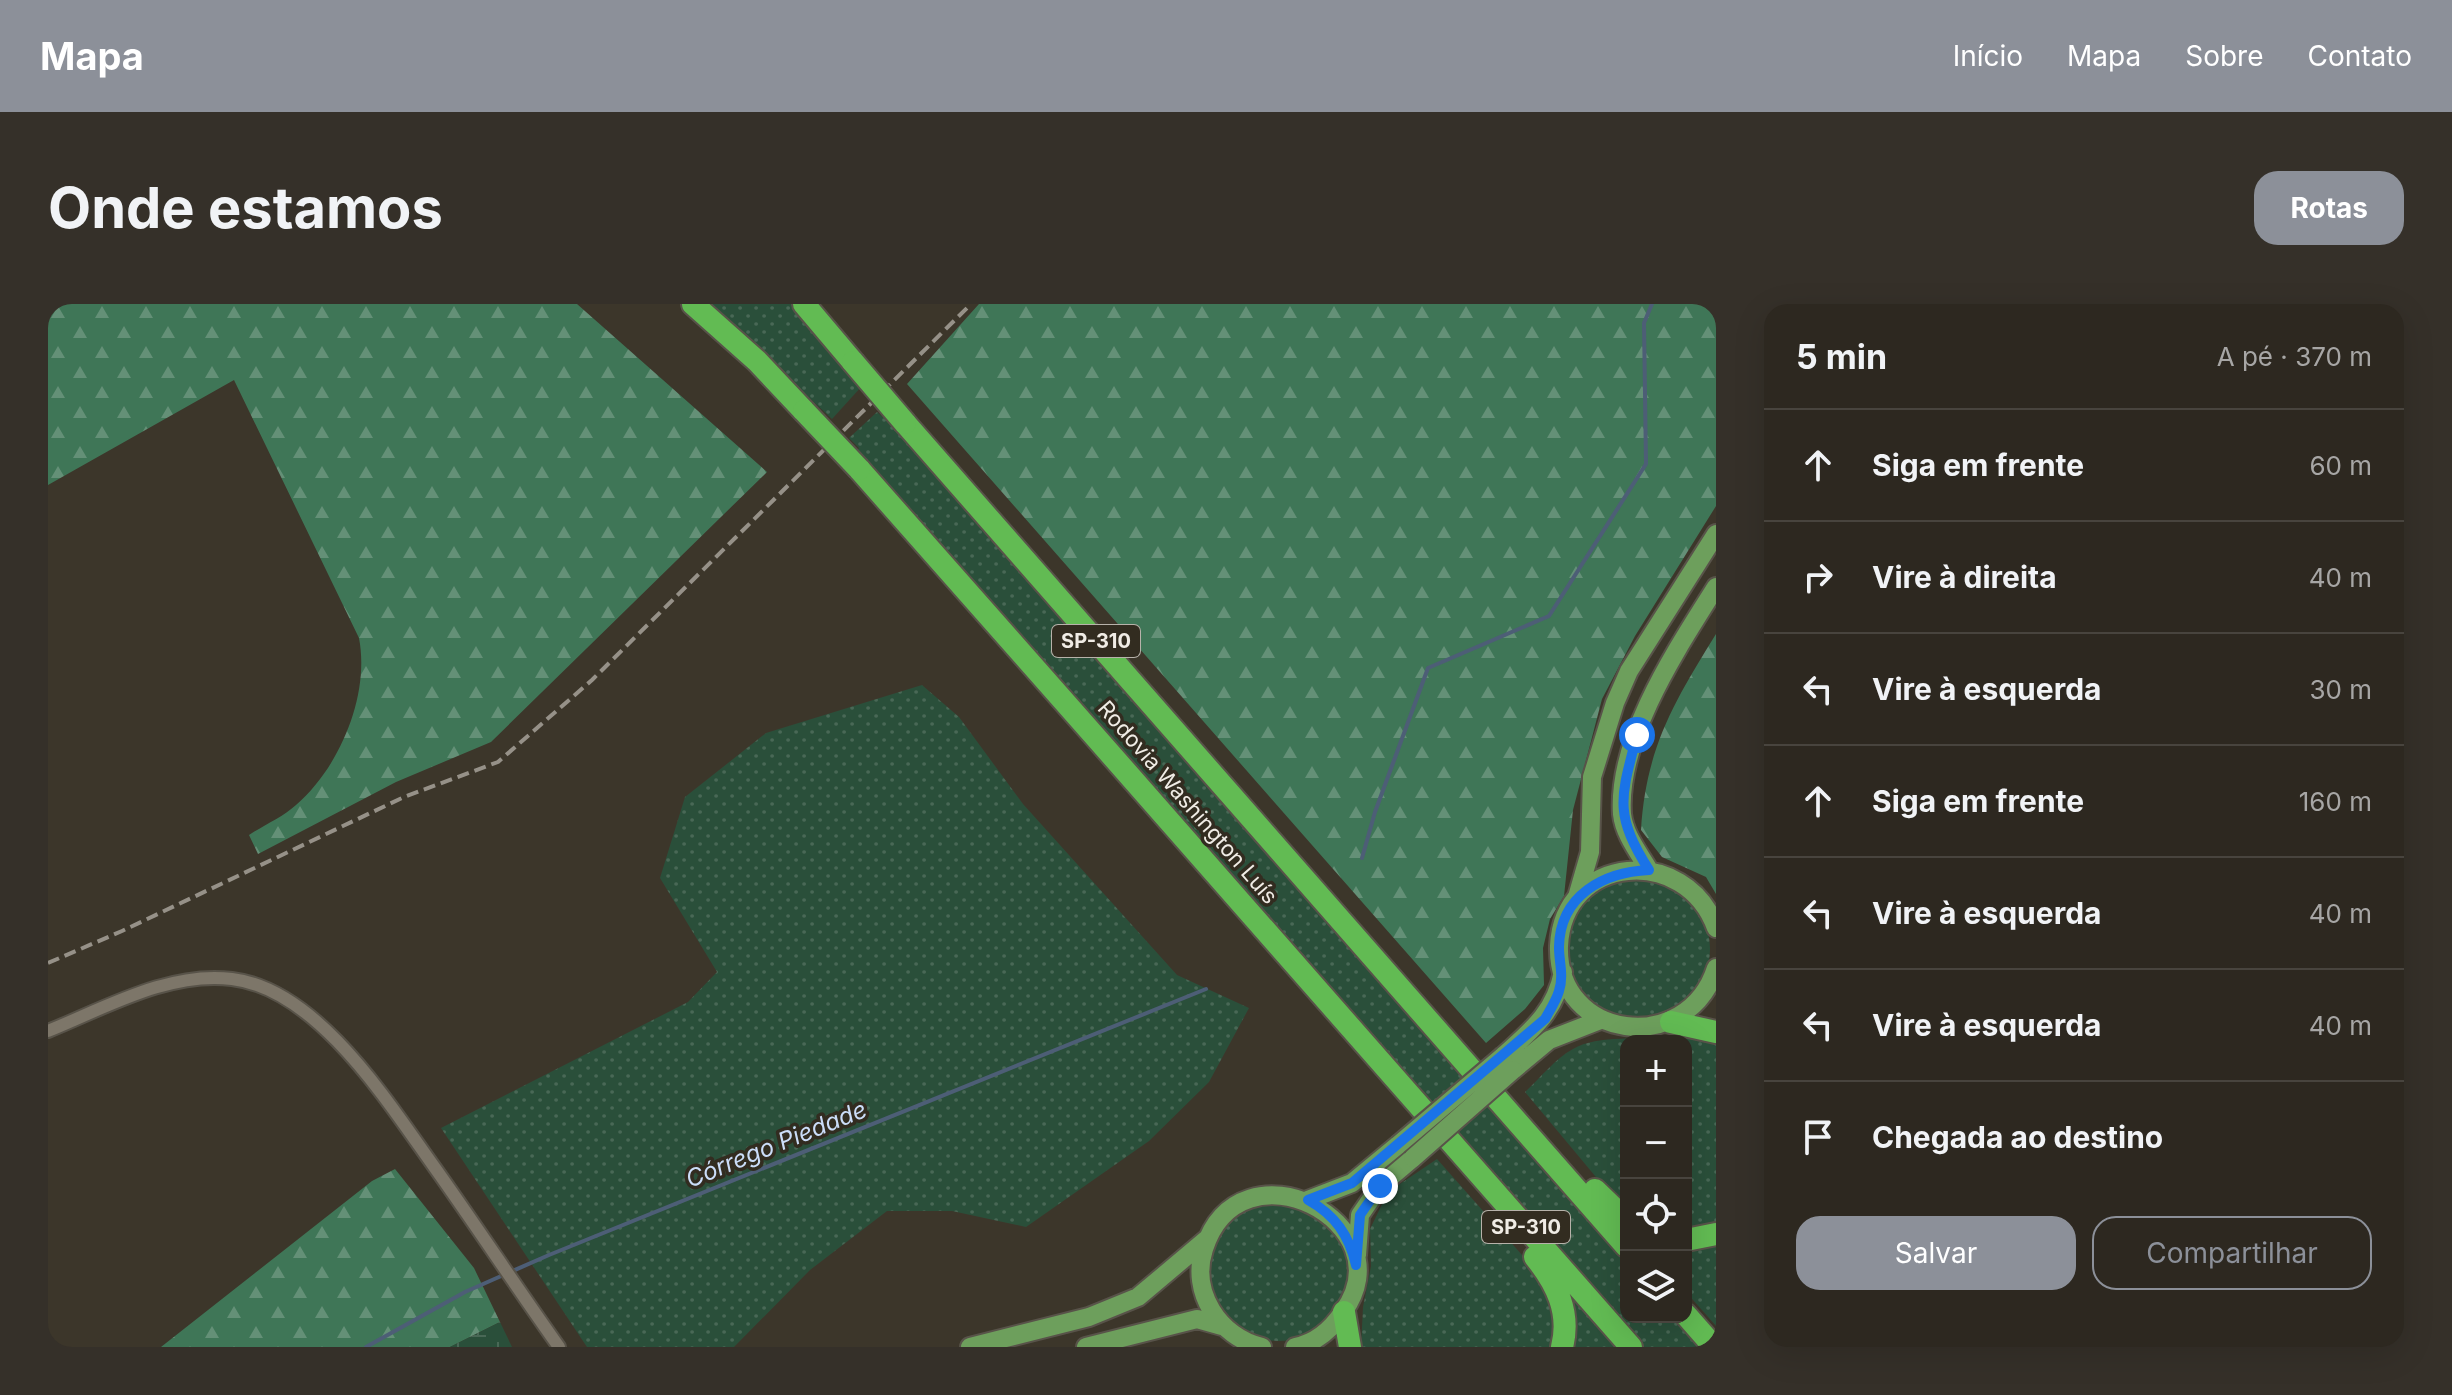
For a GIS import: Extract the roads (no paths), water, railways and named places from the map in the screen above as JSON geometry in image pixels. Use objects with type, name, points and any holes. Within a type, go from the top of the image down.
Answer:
[{"type":"highway","name":"Rodovia Washington Luís","points":[[693,304],[757,361],[859,469],[1631,1347]]},
{"type":"highway","name":"Rodovia Washington Luís","points":[[804,304],[1620,1239]]},
{"type":"highway","points":[[1671,1022],[1716,1032]]},
{"type":"highway","points":[[1465,1063],[1620,1214]]},
{"type":"highway","points":[[1421,1106],[1558,1290],[1565,1317],[1562,1347]]},
{"type":"highway","points":[[1692,1239],[1716,1234]]},
{"type":"highway","points":[[1344,1312],[1350,1347]]},
{"type":"highway","points":[[1692,1322],[1714,1347]]},
{"type":"main road","points":[[1716,534],[1629,671],[1615,703],[1592,777],[1590,852],[1576,900],[1563,922],[1559,947],[1563,972],[1574,995],[1600,1020],[1644,1029],[1671,1022],[1694,1008],[1710,986],[1716,968]]},
{"type":"main road","points":[[1649,870],[1631,841],[1622,816],[1624,786],[1647,704],[1667,664],[1716,587]]},
{"type":"main road","points":[[1576,900],[1596,881],[1621,871],[1649,870],[1673,877],[1694,891],[1710,911],[1716,928]]},
{"type":"main road","points":[[1308,1200],[1352,1183],[1405,1152],[1508,1063],[1545,1019],[1559,993],[1563,972]]},
{"type":"main road","points":[[1508,1063],[1549,1040],[1600,1020]]},
{"type":"main road","points":[[1295,1347],[1329,1331],[1344,1312],[1355,1285],[1360,1215],[1405,1152]]},
{"type":"main road","points":[[970,1347],[1089,1317],[1138,1297],[1207,1239],[1220,1219],[1239,1204],[1261,1196],[1285,1194],[1308,1200],[1329,1214],[1345,1233],[1356,1265]]},
{"type":"main road","points":[[1207,1239],[1200,1275],[1203,1294],[1222,1326],[1236,1337],[1262,1347]]},
{"type":"main road","points":[[1086,1347],[1197,1319],[1222,1326]]},
{"type":"street","points":[[48,1031],[151,990],[198,977],[234,979],[265,989],[302,1010],[363,1070],[493,1249],[559,1347]]},
{"type":"waterway","name":"Córrego Piedade","points":[[1362,858],[1375,812],[1428,668],[1549,616],[1646,464],[1644,323],[1652,304]]},
{"type":"waterway","name":"Córrego Piedade","points":[[366,1347],[465,1292],[549,1255],[1206,989]]},
{"type":"railway","points":[[48,963],[404,797],[498,762],[592,680],[971,304]]}]
